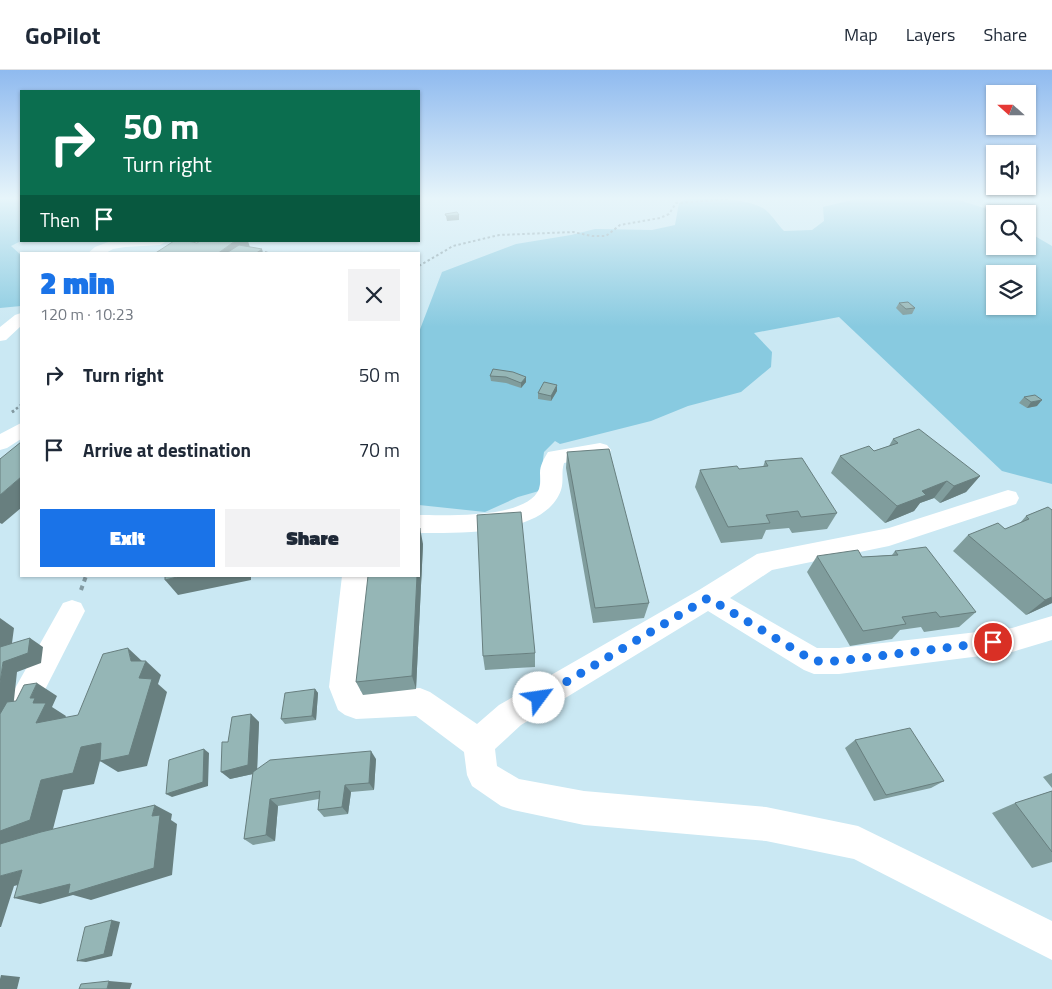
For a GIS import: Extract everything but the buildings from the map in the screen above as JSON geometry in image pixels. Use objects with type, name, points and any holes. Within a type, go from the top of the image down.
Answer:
[{"type":"street","points":[[96,252],[112,245],[148,242]]},
{"type":"street","points":[[0,336],[20,319]]},
{"type":"street","points":[[0,442],[20,431]]},
{"type":"street","points":[[420,524],[492,521],[522,514],[540,503],[550,491],[551,469],[556,457],[603,450]]},
{"type":"street","points":[[478,743],[510,715],[708,598],[766,561],[889,537],[1008,498]]},
{"type":"street","points":[[355,577],[344,687],[348,700],[356,705],[420,702],[478,743],[483,775],[513,794],[584,808],[766,824],[858,843],[1052,942]]},
{"type":"street","points":[[708,598],[814,661],[839,661],[1012,640],[1052,628]]},
{"type":"street","points":[[0,758],[8,731],[72,612]]},
{"type":"path","points":[[420,265],[453,246],[468,242]]},
{"type":"path","points":[[258,250],[266,252]]},
{"type":"shaded area","points":[[0,242],[19,242],[11,246],[20,254],[20,306],[0,308]]},
{"type":"shaded area","points":[[529,242],[986,242],[986,255],[1036,255],[1036,242],[1045,242],[1052,246],[1052,484],[1002,471],[839,317],[754,333],[772,352],[771,367],[741,392],[688,406],[651,421],[560,444],[555,441],[544,452],[539,491],[518,497],[485,512],[420,505],[420,329],[442,272],[516,244]]},
{"type":"route","points":[[539,698],[708,598],[814,661],[839,661],[993,642]]}]
